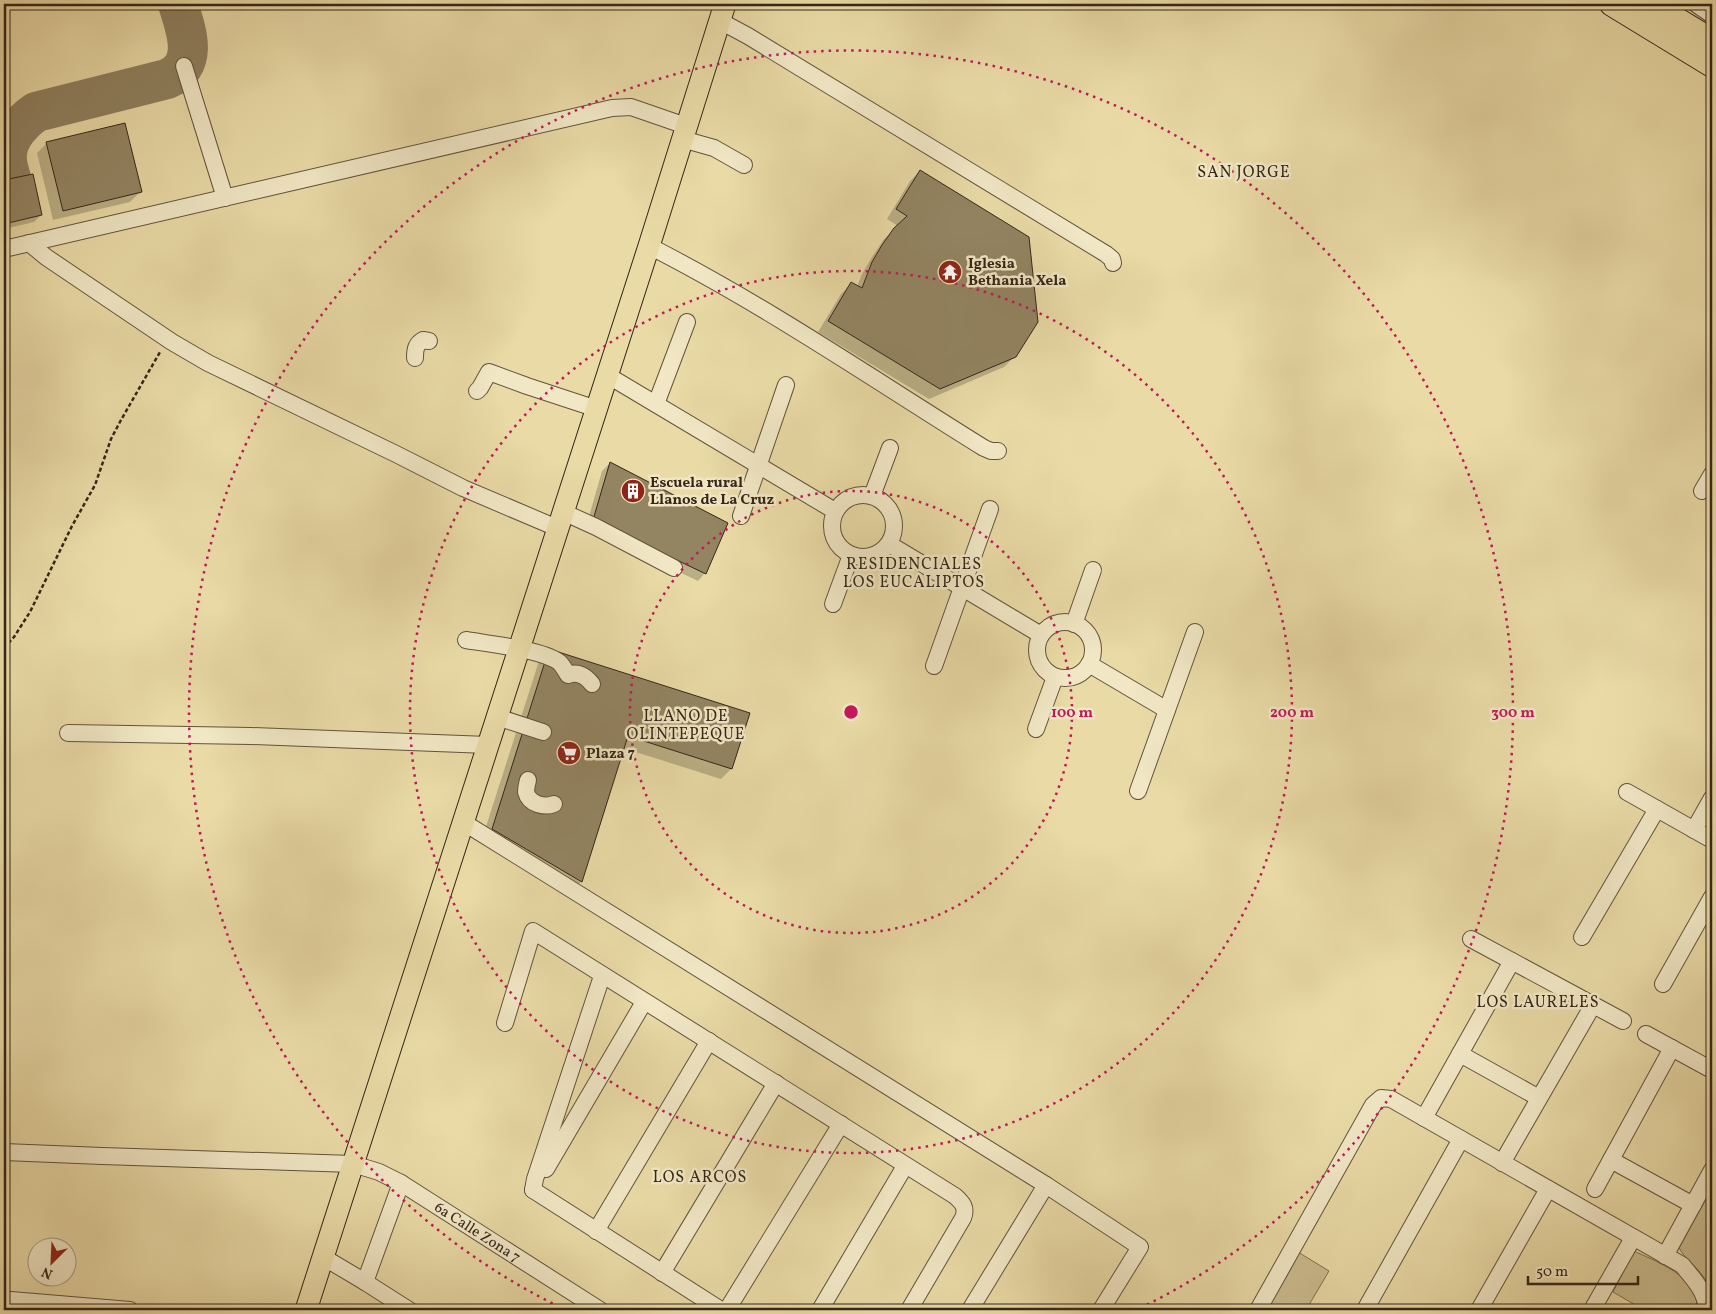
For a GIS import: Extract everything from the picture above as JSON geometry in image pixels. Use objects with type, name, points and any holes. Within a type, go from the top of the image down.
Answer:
[{"type":"highway","points":[[1612,4],[1712,65]]},
{"type":"highway","points":[[1652,4],[1712,40]]},
{"type":"main road","points":[[306,1310],[597,409],[722,13]]},
{"type":"street","points":[[1696,4],[1712,15]]},
{"type":"street","points":[[722,13],[748,36],[1106,254],[1112,259],[1113,263]]},
{"type":"street","points":[[184,66],[225,198]]},
{"type":"street","points":[[4,249],[612,108],[631,107],[684,132],[744,165]]},
{"type":"street","points":[[29,243],[46,257],[168,339],[208,363],[396,454],[436,476],[560,520],[596,527],[674,568]]},
{"type":"street","points":[[649,246],[686,265],[776,318],[984,448],[998,451]]},
{"type":"street","points":[[656,404],[687,322]]},
{"type":"street","points":[[415,358],[415,349],[418,343],[423,340],[429,341]]},
{"type":"street","points":[[477,391],[489,372],[597,409]]},
{"type":"street","points":[[607,375],[835,511]]},
{"type":"street","points":[[741,516],[786,385]]},
{"type":"street","points":[[872,496],[890,448]]},
{"type":"street","points":[[1702,491],[1712,474]]},
{"type":"street","points":[[861,495],[872,496],[880,500],[892,515],[894,524],[893,534],[889,544],[877,554],[859,558],[842,549],[835,541],[831,531],[832,520],[835,511],[842,502],[851,497],[861,495]]},
{"type":"street","points":[[934,666],[990,509]]},
{"type":"street","points":[[889,544],[1041,635]]},
{"type":"street","points":[[833,604],[851,555]]},
{"type":"street","points":[[1074,624],[1093,570]]},
{"type":"street","points":[[1064,622],[1074,624],[1087,633],[1091,640],[1093,648],[1089,664],[1077,676],[1070,678],[1055,677],[1046,672],[1038,658],[1036,650],[1041,635],[1047,628],[1055,624],[1064,622]]},
{"type":"street","points":[[1138,791],[1195,632]]},
{"type":"street","points":[[466,640],[519,649],[558,662],[568,675],[577,674],[583,676],[592,684]]},
{"type":"street","points":[[1089,664],[1167,710]]},
{"type":"street","points":[[1036,728],[1055,677]]},
{"type":"street","points":[[497,717],[543,732]]},
{"type":"street","points":[[68,733],[251,736],[488,745]]},
{"type":"street","points":[[528,780],[526,792],[532,801],[543,806],[554,804]]},
{"type":"street","points":[[1627,792],[1712,840]]},
{"type":"street","points":[[1694,830],[1712,798]]},
{"type":"street","points":[[1582,937],[1657,809]]},
{"type":"street","points":[[463,822],[1046,1186],[1140,1247],[1101,1310]]},
{"type":"street","points":[[1663,984],[1712,897]]},
{"type":"street","points":[[506,1023],[533,931],[955,1196],[964,1204],[965,1213],[961,1224],[909,1310]]},
{"type":"street","points":[[1472,939],[1623,1021]]},
{"type":"street","points":[[1424,1118],[1512,961]]},
{"type":"street","points":[[533,1190],[602,976]]},
{"type":"street","points":[[533,1190],[644,1002]]},
{"type":"street","points":[[1502,1163],[1592,1005]]},
{"type":"street","points":[[1646,1034],[1712,1070]]},
{"type":"street","points":[[596,1231],[710,1041]]},
{"type":"street","points":[[1595,1189],[1672,1048]]},
{"type":"street","points":[[1460,1054],[1539,1098]]},
{"type":"street","points":[[662,1273],[776,1083]]},
{"type":"street","points":[[1258,1310],[1377,1100],[1381,1098],[1391,1099],[1682,1265],[1702,1292],[1707,1308]]},
{"type":"street","points":[[728,1310],[841,1124]]},
{"type":"street","points":[[1365,1310],[1462,1139]]},
{"type":"street","name":"6a Calle Zona 7","points":[[4,1152],[353,1164],[379,1172],[401,1183],[600,1310]]},
{"type":"street","points":[[1611,1160],[1693,1205]]},
{"type":"street","points":[[820,1310],[906,1166]]},
{"type":"street","points":[[1665,1256],[1712,1170]]},
{"type":"street","points":[[365,1282],[401,1183]]},
{"type":"street","points":[[970,1310],[1046,1186]]},
{"type":"street","points":[[1479,1310],[1548,1189]]},
{"type":"street","points":[[533,1190],[721,1310]]},
{"type":"street","points":[[1592,1310],[1633,1238]]},
{"type":"street","points":[[323,1257],[409,1310]]},
{"type":"street","points":[[11,1300],[130,1310]]},
{"type":"path","points":[[4,648],[14,637],[30,612],[95,484],[111,439],[168,339]]},
{"type":"shaded area","points":[[1712,1188],[1712,1296],[1703,1276],[1679,1248]]},
{"type":"shaded area","points":[[1634,1251],[1679,1275],[1692,1289],[1696,1298],[1697,1310],[1644,1310],[1613,1292]]},
{"type":"shaded area","points":[[1298,1252],[1329,1271],[1306,1310],[1264,1310]]},
{"type":"building","points":[[125,123],[142,192],[63,211],[46,142]]},
{"type":"building","name":"Iglesia Bethania Xela","points":[[920,170],[1029,237],[1038,322],[1016,357],[940,389],[828,321],[851,282],[862,288],[872,262],[882,245],[894,228],[907,216],[896,209]]},
{"type":"building","points":[[33,174],[42,215],[4,224],[4,180]]},
{"type":"building","name":"Escuela rural Llanos de La Cruz","points":[[610,462],[728,523],[706,574],[593,520]]},
{"type":"building","name":"Plaza 7","points":[[549,649],[750,713],[732,769],[628,736],[582,882],[492,829]]},
{"type":"taxiway","points":[[11,178],[7,157],[10,142],[21,125],[36,112],[167,79],[177,73],[184,65],[188,46],[187,35],[178,4]]},
{"type":"place","name":"Iglesia Bethania Xela","points":[[950,272]]},
{"type":"place","name":"Escuela rural Llanos de La Cruz","points":[[633,491]]},
{"type":"place","name":"Plaza 7","points":[[569,753]]},
{"type":"district","name":"SAN JORGE","points":[[1244,171]]},
{"type":"district","name":"RESIDENCIALES LOS EUCALIPTOS","points":[[914,572]]},
{"type":"district","name":"LLANO DE OLINTEPEQUE","points":[[686,724]]},
{"type":"district","name":"LOS LAURELES","points":[[1538,1001]]},
{"type":"district","name":"LOS ARCOS","points":[[700,1176]]}]
